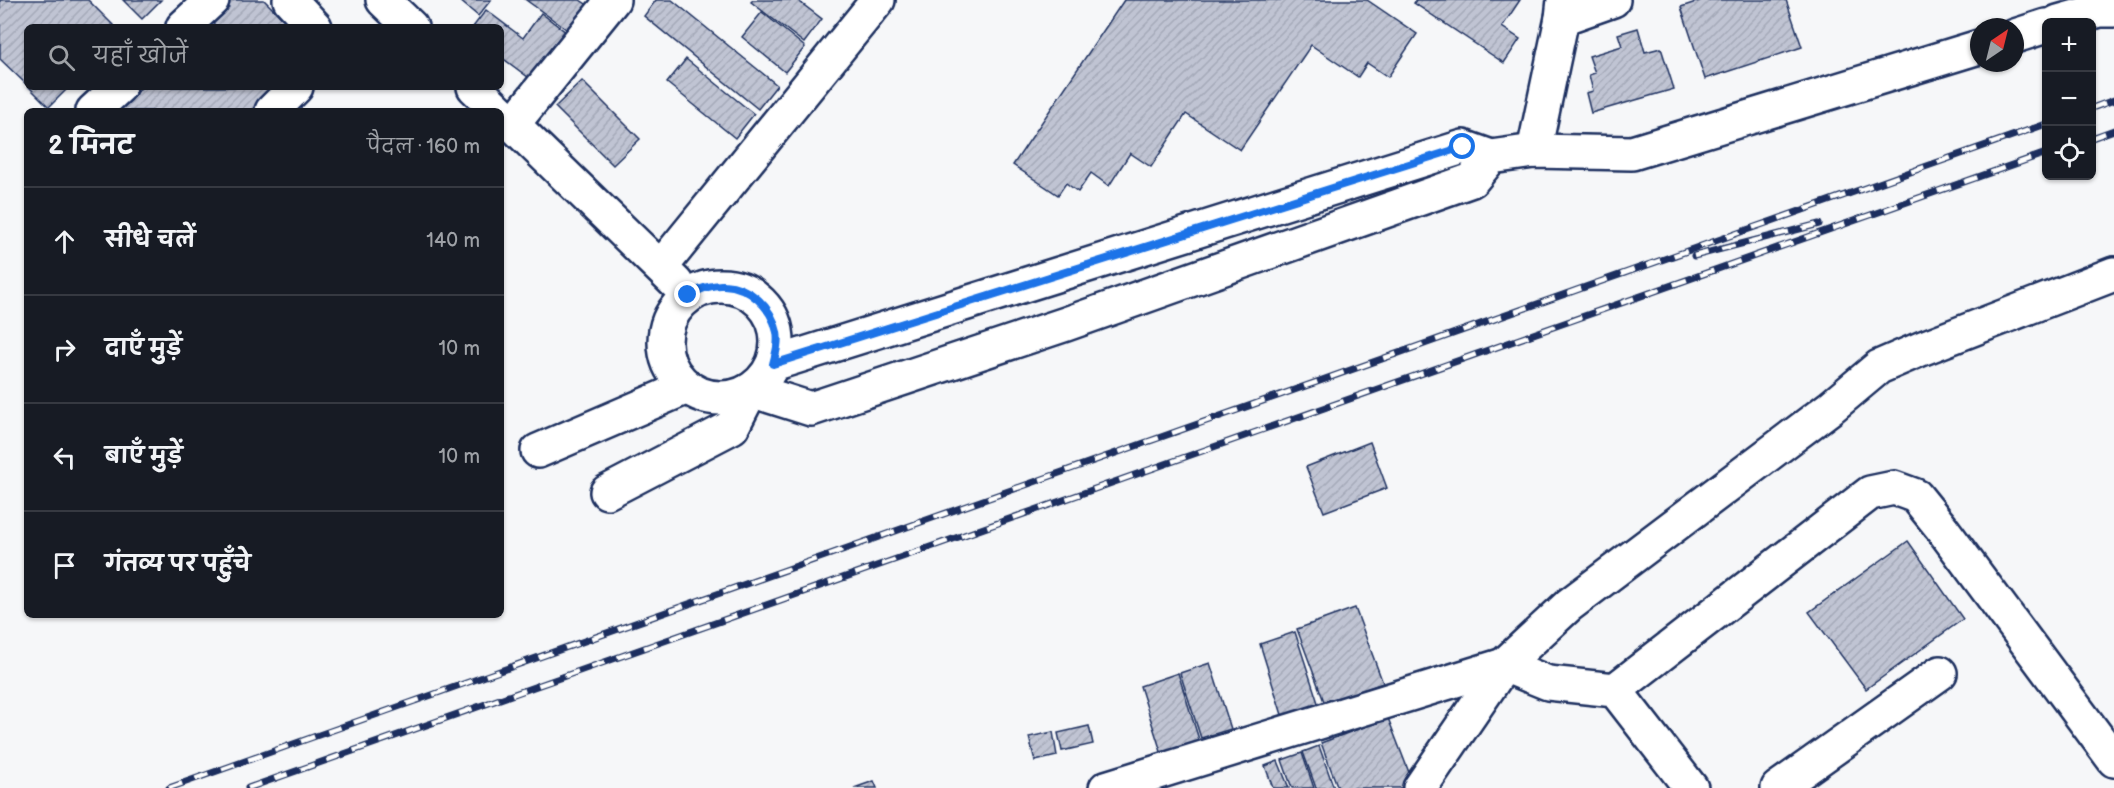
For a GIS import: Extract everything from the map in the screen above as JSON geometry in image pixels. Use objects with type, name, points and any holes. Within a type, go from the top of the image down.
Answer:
[{"type":"street","points":[[186,24],[212,0]]},
{"type":"street","points":[[290,0],[312,24]]},
{"type":"street","points":[[383,0],[408,24]]},
{"type":"street","points":[[613,0],[504,116],[688,295]]},
{"type":"street","points":[[661,267],[878,0]]},
{"type":"street","points":[[1534,151],[1563,9],[1613,0]]},
{"type":"street","points":[[2072,18],[2100,10],[2114,10]]},
{"type":"street","points":[[2024,33],[2042,27]]},
{"type":"street","points":[[773,364],[1463,147],[1491,157],[1534,151],[1632,153],[1970,50]]},
{"type":"street","points":[[96,108],[115,90]]},
{"type":"street","points":[[275,108],[293,90]]},
{"type":"street","points":[[477,90],[496,108]]},
{"type":"street","points":[[607,492],[732,427],[752,390],[765,378],[773,364],[778,348],[777,331],[770,313],[758,299],[742,289],[723,285],[705,287],[688,295],[675,308],[666,326],[664,343],[667,359],[675,375],[687,387],[702,395],[719,399],[752,390],[811,409],[1066,324],[1472,180],[1491,157]]},
{"type":"street","points":[[1420,788],[1504,665],[1569,605],[1830,408],[1879,368],[1923,348],[2114,274]]},
{"type":"street","points":[[538,451],[687,387]]},
{"type":"street","points":[[1106,788],[1504,665],[1548,683],[1615,690],[1870,493],[1894,488],[1916,496],[2114,760]]},
{"type":"street","points":[[1778,788],[1940,673]]},
{"type":"street","points":[[1615,690],[1691,788]]},
{"type":"building","points":[[0,0],[88,0],[112,24],[24,24],[24,82],[0,59]]},
{"type":"building","points":[[123,0],[161,0],[142,19]]},
{"type":"building","points":[[231,0],[264,0],[288,24],[206,24]]},
{"type":"building","points":[[459,0],[491,0],[478,16]]},
{"type":"building","points":[[526,0],[580,0],[592,8],[573,34]]},
{"type":"building","points":[[656,0],[672,0],[777,85],[758,109],[644,16]]},
{"type":"building","points":[[753,0],[797,0],[822,19],[804,43],[751,2]]},
{"type":"building","points":[[1124,0],[1367,0],[1417,34],[1388,77],[1367,63],[1358,77],[1311,45],[1240,150],[1186,114],[1151,167],[1130,153],[1109,186],[1091,173],[1078,192],[1066,183],[1058,195],[1013,165]]},
{"type":"building","points":[[1416,0],[1520,0],[1502,27],[1520,39],[1504,63],[1414,3]]},
{"type":"building","points":[[1702,0],[1786,0],[1802,47],[1705,79],[1681,7]]},
{"type":"building","points":[[486,10],[523,38],[541,13],[571,36],[536,83],[504,59],[504,24],[475,24]]},
{"type":"building","points":[[762,12],[805,47],[785,72],[742,37]]},
{"type":"building","points":[[1638,28],[1645,52],[1661,48],[1674,89],[1591,113],[1586,93],[1593,91],[1589,75],[1595,73],[1589,56],[1622,46],[1618,34]]},
{"type":"building","points":[[686,59],[754,114],[735,138],[667,83]]},
{"type":"building","points":[[582,81],[640,139],[613,165],[555,107]]},
{"type":"building","points":[[32,90],[66,90],[49,107]]},
{"type":"building","points":[[139,90],[276,90],[258,108],[120,108]]},
{"type":"building","points":[[1370,442],[1387,488],[1324,512],[1306,467]]},
{"type":"building","points":[[1908,541],[1963,619],[1866,689],[1809,612]]},
{"type":"building","points":[[1355,608],[1383,683],[1325,704],[1297,629]]},
{"type":"building","points":[[1295,632],[1319,706],[1283,718],[1260,644]]},
{"type":"building","points":[[1210,663],[1231,729],[1201,738],[1180,673]]},
{"type":"building","points":[[1178,673],[1202,749],[1164,761],[1140,686]]},
{"type":"building","points":[[1388,718],[1415,788],[1338,788],[1321,743]]},
{"type":"building","points":[[1089,726],[1093,744],[1062,751],[1058,733]]},
{"type":"building","points":[[1053,732],[1057,756],[1035,761],[1029,737]]},
{"type":"building","points":[[1319,746],[1334,788],[1316,788],[1303,752]]},
{"type":"building","points":[[1302,753],[1314,788],[1292,788],[1282,760]]},
{"type":"building","points":[[1278,761],[1289,788],[1273,788],[1265,766]]},
{"type":"building","points":[[874,781],[877,788],[854,788]]},
{"type":"railway","points":[[2096,107],[2114,100]]},
{"type":"railway","points":[[169,788],[2042,125]]},
{"type":"railway","points":[[2096,137],[2114,130]]},
{"type":"railway","points":[[248,788],[2042,154]]},
{"type":"railway","points":[[1694,256],[1819,224]]},
{"type":"route","points":[[688,295],[705,287],[723,285],[742,289],[758,299],[770,313],[777,331],[778,348],[773,364],[1463,147]]}]
